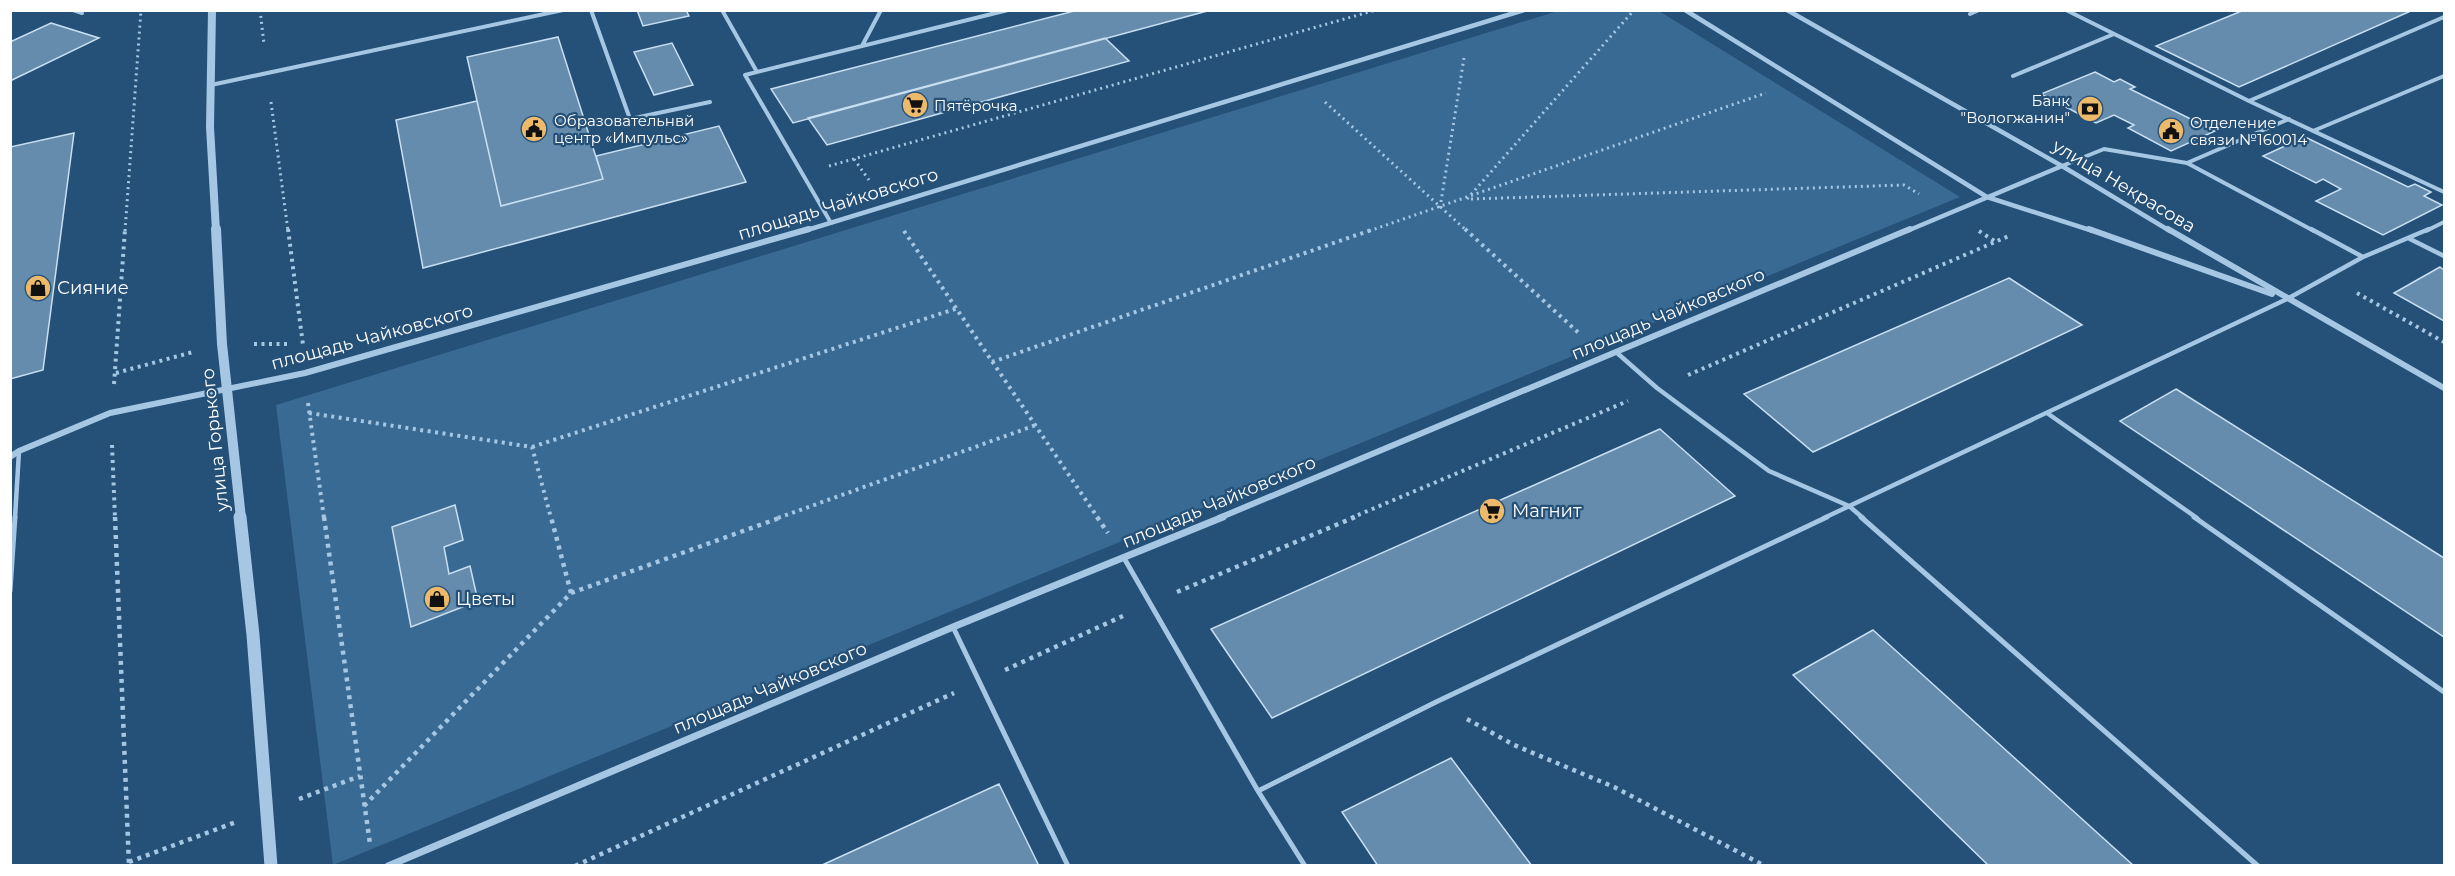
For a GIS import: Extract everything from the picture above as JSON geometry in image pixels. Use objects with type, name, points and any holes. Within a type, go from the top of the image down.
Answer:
[{"type":"street","name":"улица Горького","points":[[212,10],[210,127],[222,344],[253,635],[271,866]]},
{"type":"street","name":"площадь Чайковского","points":[[10,457],[19,451],[110,413],[305,374],[831,223],[1524,10]]},
{"type":"street","points":[[1685,10],[1987,197],[2054,217],[2287,299]]},
{"type":"street","name":"улица Некрасова","points":[[1787,10],[2445,388]]},
{"type":"street","name":"площадь Чайковского","points":[[388,866],[953,627],[1124,558],[2062,166]]},
{"type":"lane","points":[[73,10],[82,13]]},
{"type":"lane","points":[[212,85],[563,10]]},
{"type":"lane","points":[[591,10],[630,119],[710,102]]},
{"type":"lane","points":[[722,10],[757,72]]},
{"type":"lane","points":[[862,46],[881,10]]},
{"type":"lane","points":[[831,223],[745,75],[1008,10]]},
{"type":"lane","points":[[1970,14],[1979,10]]},
{"type":"lane","points":[[2066,10],[2249,101],[2445,192]]},
{"type":"lane","points":[[2249,101],[2445,17]]},
{"type":"lane","points":[[2013,76],[2114,34]]},
{"type":"lane","points":[[2313,131],[2445,76]]},
{"type":"lane","points":[[2187,163],[2289,119]]},
{"type":"lane","points":[[2062,166],[2104,149],[2187,163],[2363,257]]},
{"type":"lane","points":[[1258,791],[1436,702],[2287,299],[2363,257],[2410,239],[2445,222]]},
{"type":"lane","points":[[2410,239],[2445,256]]},
{"type":"lane","points":[[1616,352],[1657,388],[1769,471],[1849,506],[2258,866]]},
{"type":"lane","points":[[2047,413],[2445,692]]},
{"type":"lane","points":[[10,591],[19,451]]},
{"type":"lane","points":[[1124,558],[1258,791],[1305,866]]},
{"type":"lane","points":[[953,627],[981,681],[1068,866]]},
{"type":"path","points":[[260,10],[303,344],[309,413],[371,854]]},
{"type":"path","points":[[804,176],[854,159],[1376,10]]},
{"type":"path","points":[[1467,199],[1634,10]]},
{"type":"path","points":[[1440,209],[1469,27]]},
{"type":"path","points":[[1300,79],[1440,209],[1594,346],[1616,352]]},
{"type":"path","points":[[992,362],[1440,209],[1800,81]]},
{"type":"path","points":[[854,159],[958,308],[1124,558]]},
{"type":"path","points":[[1467,199],[1904,185]]},
{"type":"path","points":[[575,866],[1149,604],[2054,217]]},
{"type":"path","points":[[309,413],[532,447],[958,308]]},
{"type":"path","points":[[303,344],[314,340]]},
{"type":"path","points":[[116,373],[222,344],[291,344]]},
{"type":"path","points":[[364,806],[571,593],[1036,425]]},
{"type":"path","points":[[532,447],[571,593]]},
{"type":"path","points":[[1436,702],[1515,745],[1614,787],[1765,866]]},
{"type":"shaded area","points":[[1558,11],[1659,11],[1960,197],[333,865],[276,405]]},
{"type":"building","points":[[637,10],[686,10],[689,16],[643,26]]},
{"type":"building","points":[[1078,10],[1211,10],[793,123],[771,89]]},
{"type":"building","points":[[2244,10],[2413,10],[2239,87],[2156,46]]},
{"type":"building","points":[[51,23],[99,38],[10,81],[10,42]]},
{"type":"building","points":[[558,37],[603,179],[501,206],[467,57]]},
{"type":"building","points":[[1105,38],[1129,61],[827,145],[808,118]]},
{"type":"building","points":[[672,43],[693,85],[654,95],[634,52]]},
{"type":"building","points":[[2095,72],[2114,82],[2120,79],[2135,87],[2130,89],[2215,131],[2171,151],[2128,128],[2134,125],[2114,115],[2096,123],[2041,94]]},
{"type":"building","points":[[477,101],[501,206],[603,179],[596,156],[719,126],[746,182],[423,268],[396,120]]},
{"type":"building","points":[[74,133],[43,370],[10,379],[10,147]]},
{"type":"building","points":[[2305,137],[2408,187],[2415,184],[2431,192],[2424,196],[2442,205],[2383,235],[2316,201],[2341,189],[2323,179],[2316,183],[2263,156]]},
{"type":"building","points":[[2440,267],[2444,270],[2444,321],[2394,293]]},
{"type":"building","points":[[2009,278],[2082,325],[1813,452],[1744,394]]},
{"type":"building","points":[[2176,389],[2444,558],[2444,637],[2120,421]]},
{"type":"building","points":[[1660,429],[1735,496],[1272,718],[1211,629]]},
{"type":"building","points":[[455,505],[463,540],[444,547],[449,574],[470,566],[478,601],[411,627],[392,527]]},
{"type":"building","points":[[1873,630],[2134,866],[1989,866],[1793,675]]},
{"type":"building","points":[[1451,758],[1532,866],[1378,866],[1342,812]]},
{"type":"building","points":[[999,784],[1039,866],[820,866]]},
{"type":"place","name":"Пятёрочка","points":[[915,105]]},
{"type":"place","name":"Банк \"Вологжанин\"","points":[[2090,109]]},
{"type":"place","name":"Образовательнвй центр «Импульс»","points":[[534,129]]},
{"type":"place","name":"Отделение связи №160014","points":[[2171,131]]},
{"type":"place","name":"Сияние","points":[[38,288]]},
{"type":"place","name":"Магнит","points":[[1492,511]]},
{"type":"place","name":"Цветы","points":[[437,599]]}]
